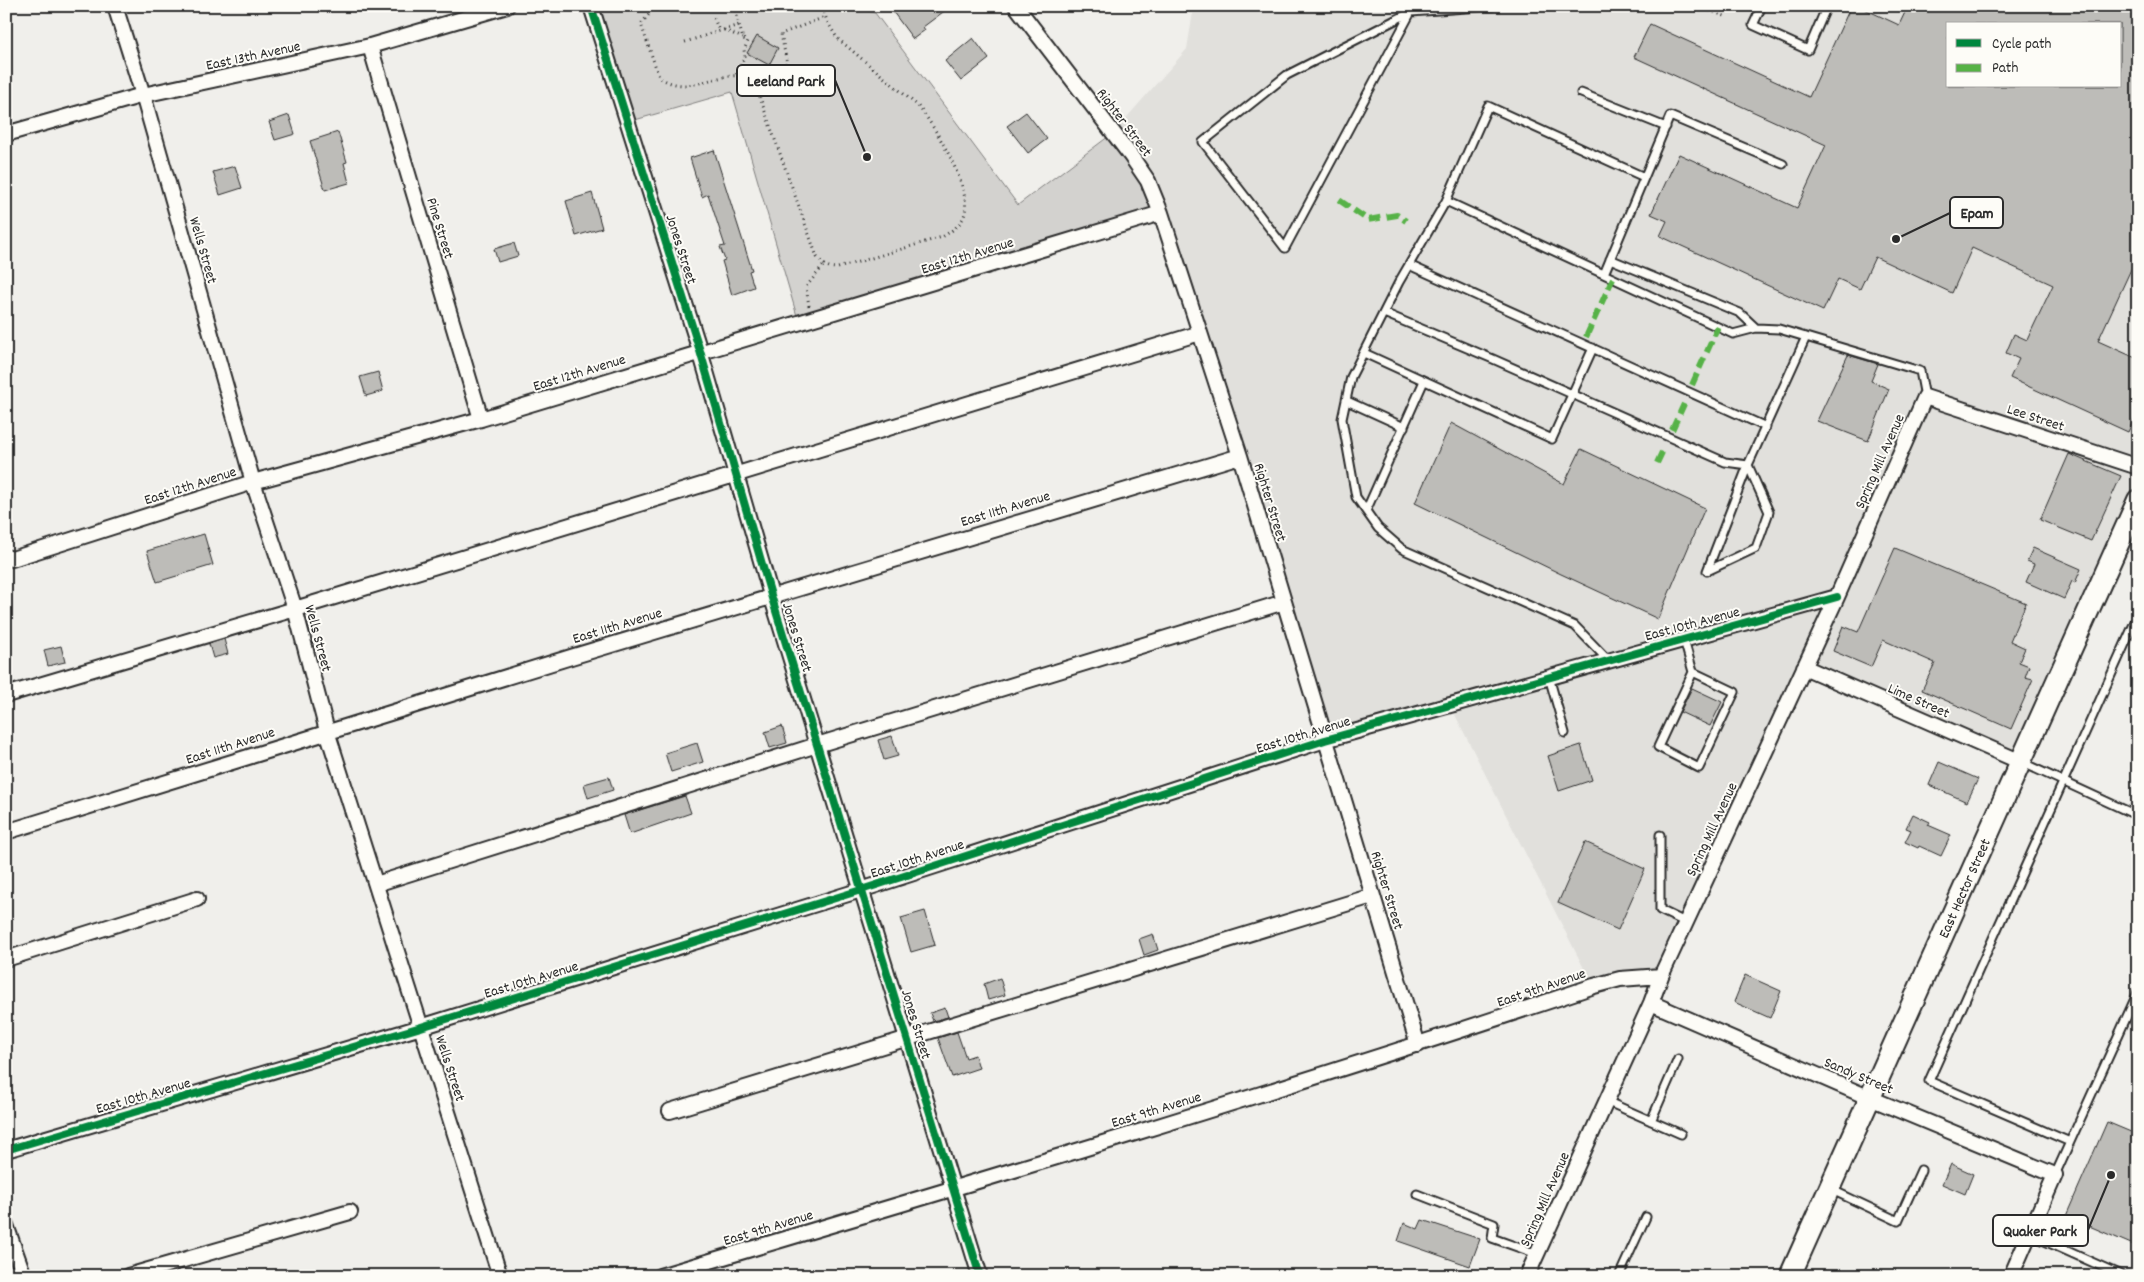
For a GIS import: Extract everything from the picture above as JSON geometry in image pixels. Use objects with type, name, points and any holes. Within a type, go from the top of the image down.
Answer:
[{"type":"main road","name":"East Hector Street","points":[[1790,1276],[2138,500]]},
{"type":"street","name":"Wells Street","points":[[115,6],[143,95],[253,482],[295,609],[327,731],[500,1276]]},
{"type":"street","name":"East 13th Avenue","points":[[6,134],[143,95],[370,46],[507,6]]},
{"type":"street","name":"Jones Street","points":[[591,6],[700,352],[771,595],[980,1276]]},
{"type":"street","name":"Righter Street","points":[[1016,6],[1131,156],[1148,182],[1161,213],[1240,456],[1418,1045]]},
{"type":"street","name":"Pine Street","points":[[370,46],[481,419]]},
{"type":"street","name":"East 12th Avenue","points":[[6,558],[12,559],[253,482],[481,419],[1161,213]]},
{"type":"street","points":[[6,695],[295,609],[1200,333]]},
{"type":"street","name":"Lee Street","points":[[1925,397],[2138,467]]},
{"type":"street","name":"Spring Mill Avenue","points":[[1527,1276],[1651,1003],[1660,976],[1837,597],[1925,397]]},
{"type":"street","name":"East 11th Avenue","points":[[6,832],[771,595],[1240,456]]},
{"type":"street","name":"East 10th Avenue","points":[[6,1150],[421,1028],[861,890],[1325,740],[1837,597]]},
{"type":"street","points":[[376,884],[817,745],[1284,602]]},
{"type":"street","name":"Lime Street","points":[[1804,667],[2021,762]]},
{"type":"street","points":[[670,1111],[908,1040],[1372,896]]},
{"type":"street","points":[[6,959],[196,899]]},
{"type":"street","name":"East 9th Avenue","points":[[660,1276],[954,1188],[1418,1045],[1594,986],[1620,979],[1660,976]]},
{"type":"street","name":"Sandy Street","points":[[1651,1003],[1870,1098],[2055,1175]]},
{"type":"street","points":[[2011,1276],[2055,1175]]},
{"type":"street","points":[[128,1276],[350,1212]]},
{"type":"street","points":[[6,1225],[24,1276]]},
{"type":"lane","points":[[1411,12],[1285,248],[1204,142],[1287,75],[1411,12],[1493,6]]},
{"type":"lane","points":[[1762,6],[1753,25],[1808,50],[1828,6]]},
{"type":"lane","points":[[1581,92],[1666,127]]},
{"type":"lane","points":[[1608,660],[1575,626],[1402,549],[1378,528],[1356,497],[1342,419],[1352,377],[1410,264],[1446,201],[1488,106],[1644,177]]},
{"type":"lane","points":[[1604,274],[1670,116],[1783,164]]},
{"type":"lane","points":[[1446,201],[1732,334],[1756,328],[1778,329],[1920,371],[1925,397]]},
{"type":"lane","points":[[1610,259],[1740,313],[1756,328]]},
{"type":"lane","points":[[1410,264],[1766,427]]},
{"type":"lane","points":[[1384,313],[1725,462],[1748,465]]},
{"type":"lane","points":[[1748,465],[1769,512],[1756,548],[1706,571],[1748,465],[1806,337]]},
{"type":"lane","points":[[1364,353],[1552,439],[1593,348]]},
{"type":"lane","points":[[1366,511],[1424,381]]},
{"type":"lane","points":[[1346,401],[1404,427]]},
{"type":"lane","points":[[2070,1142],[1929,1080],[2138,615]]},
{"type":"lane","points":[[1684,640],[1693,672],[1658,747],[1699,768],[1735,692],[1693,672]]},
{"type":"lane","points":[[1549,677],[1566,732]]},
{"type":"lane","points":[[2021,762],[2138,816]]},
{"type":"lane","points":[[1660,835],[1660,910],[1685,922]]},
{"type":"lane","points":[[2055,1175],[2138,992]]},
{"type":"lane","points":[[1650,1121],[1678,1059]]},
{"type":"lane","points":[[1606,1101],[1681,1134]]},
{"type":"lane","points":[[1829,1189],[1898,1221],[1921,1170]]},
{"type":"lane","points":[[1417,1194],[1494,1224],[1492,1238],[1537,1254]]},
{"type":"lane","points":[[1619,1276],[1646,1217]]},
{"type":"lane","points":[[2029,1234],[2123,1276]]},
{"type":"path","points":[[649,6],[651,12],[641,24],[659,77],[674,85],[686,87],[711,78],[736,75],[753,78],[787,63],[781,34],[825,17]]},
{"type":"path","points":[[734,6],[743,39]]},
{"type":"path","points":[[753,78],[816,257],[829,268],[838,268],[942,236],[955,228],[965,215],[965,189],[945,147],[927,116],[917,105],[837,38],[825,17],[822,6]]},
{"type":"path","points":[[1695,6],[1725,16]]},
{"type":"path","points":[[714,18],[719,31]]},
{"type":"path","points":[[685,42],[739,25]]},
{"type":"path","points":[[724,30],[748,41],[744,50],[745,56],[736,75]]},
{"type":"path","points":[[813,318],[805,294],[806,287],[824,264]]},
{"type":"shaded area","points":[[591,6],[849,6],[875,13],[1018,205],[1113,133],[1161,213],[799,323],[732,92],[628,122]]},
{"type":"shaded area","points":[[1194,6],[2138,6],[2138,501],[2021,762],[1804,667],[1666,967],[1595,990],[1450,705],[1325,740],[1161,213],[1113,133],[1187,49]]},
{"type":"building","points":[[902,6],[951,6],[923,27],[925,30],[913,39],[893,12]]},
{"type":"building","points":[[1851,6],[1858,6],[1899,25],[1908,6],[2138,6],[2138,254],[2098,341],[2138,359],[2138,410],[2128,432],[2010,378],[2019,359],[2006,353],[2014,334],[2027,340],[2053,285],[1972,248],[1952,293],[1875,257],[1860,289],[1838,279],[1823,311],[1660,236],[1667,221],[1651,214],[1679,154],[1797,208],[1826,145],[1634,57],[1650,24],[1809,97]]},
{"type":"building","points":[[757,36],[778,48],[769,65],[747,53]]},
{"type":"building","points":[[973,38],[989,59],[961,81],[945,61]]},
{"type":"building","points":[[1026,112],[1047,139],[1028,153],[1007,126]]},
{"type":"building","points":[[289,115],[295,134],[275,140],[269,122]]},
{"type":"building","points":[[338,132],[347,162],[344,163],[349,183],[325,190],[310,141]]},
{"type":"building","points":[[714,150],[752,270],[749,271],[754,287],[732,295],[722,261],[725,260],[720,247],[725,246],[708,194],[702,197],[690,158]]},
{"type":"building","points":[[235,166],[242,188],[220,195],[213,172]]},
{"type":"building","points":[[592,193],[602,228],[576,236],[566,201]]},
{"type":"building","points":[[514,243],[518,256],[498,262],[494,249]]},
{"type":"building","points":[[1848,355],[1878,364],[1871,381],[1889,389],[1868,441],[1817,421]]},
{"type":"building","points":[[378,372],[383,391],[366,396],[360,377]]},
{"type":"building","points":[[1451,423],[1564,484],[1581,449],[1705,508],[1658,619],[1415,503]]},
{"type":"building","points":[[2069,454],[2121,476],[2091,541],[2040,520]]},
{"type":"building","points":[[204,534],[213,565],[157,582],[147,551]]},
{"type":"building","points":[[1895,548],[2026,603],[2010,641],[2025,648],[2019,662],[2029,666],[2025,677],[2033,679],[2011,729],[1922,690],[1935,663],[1883,640],[1871,667],[1833,651],[1843,626],[1858,632]]},
{"type":"building","points":[[2033,548],[2081,569],[2075,583],[2072,581],[2064,599],[2026,582],[2034,564],[2027,561]]},
{"type":"building","points":[[224,639],[228,654],[213,658],[209,644]]},
{"type":"building","points":[[61,646],[65,662],[48,666],[44,650]]},
{"type":"building","points":[[1692,688],[1722,702],[1710,726],[1680,712]]},
{"type":"building","points":[[782,726],[787,743],[770,748],[765,732]]},
{"type":"building","points":[[892,736],[898,756],[884,760],[878,740]]},
{"type":"building","points":[[697,743],[703,762],[671,772],[665,753]]},
{"type":"building","points":[[1581,745],[1592,780],[1559,791],[1548,756]]},
{"type":"building","points":[[1939,762],[1978,779],[1967,802],[1929,785]]},
{"type":"building","points":[[609,777],[613,790],[588,798],[584,784]]},
{"type":"building","points":[[685,796],[691,813],[630,834],[624,815]]},
{"type":"building","points":[[1913,814],[1930,822],[1928,825],[1951,835],[1941,856],[1905,842],[1911,830],[1906,828]]},
{"type":"building","points":[[1585,842],[1645,869],[1618,930],[1558,903]]},
{"type":"building","points":[[925,911],[935,945],[911,952],[901,918]]},
{"type":"building","points":[[1153,934],[1158,950],[1144,955],[1139,939]]},
{"type":"building","points":[[1745,975],[1781,991],[1770,1018],[1734,1002]]},
{"type":"building","points":[[1000,978],[1005,995],[988,1000],[984,984]]},
{"type":"building","points":[[945,1008],[948,1017],[933,1021],[930,1013]]},
{"type":"building","points":[[957,1032],[966,1058],[975,1055],[979,1068],[952,1077],[938,1038]]},
{"type":"building","points":[[2107,1122],[2138,1135],[2138,1247],[2066,1216]]},
{"type":"building","points":[[1951,1164],[1973,1174],[1965,1194],[1942,1184]]},
{"type":"building","points":[[1422,1220],[1480,1239],[1470,1266],[1398,1241],[1404,1223],[1418,1229]]},
{"type":"marked path","points":[[1339,200],[1368,220],[1397,215],[1406,221]]},
{"type":"marked path","points":[[1586,337],[1613,278]]},
{"type":"marked path","points":[[1692,385],[1718,327]]},
{"type":"marked path","points":[[1672,430],[1684,404]]},
{"type":"marked path","points":[[1657,463],[1664,448]]},
{"type":"cycle path","points":[[591,6],[700,351],[771,595],[980,1276]]},
{"type":"cycle path","points":[[6,1150],[421,1027],[861,890],[1325,740],[1837,597]]},
{"type":"place","name":"Leeland Park","points":[[867,157]]},
{"type":"place","name":"Epam","points":[[1896,239]]},
{"type":"place","name":"Quaker Park","points":[[2111,1175]]}]
